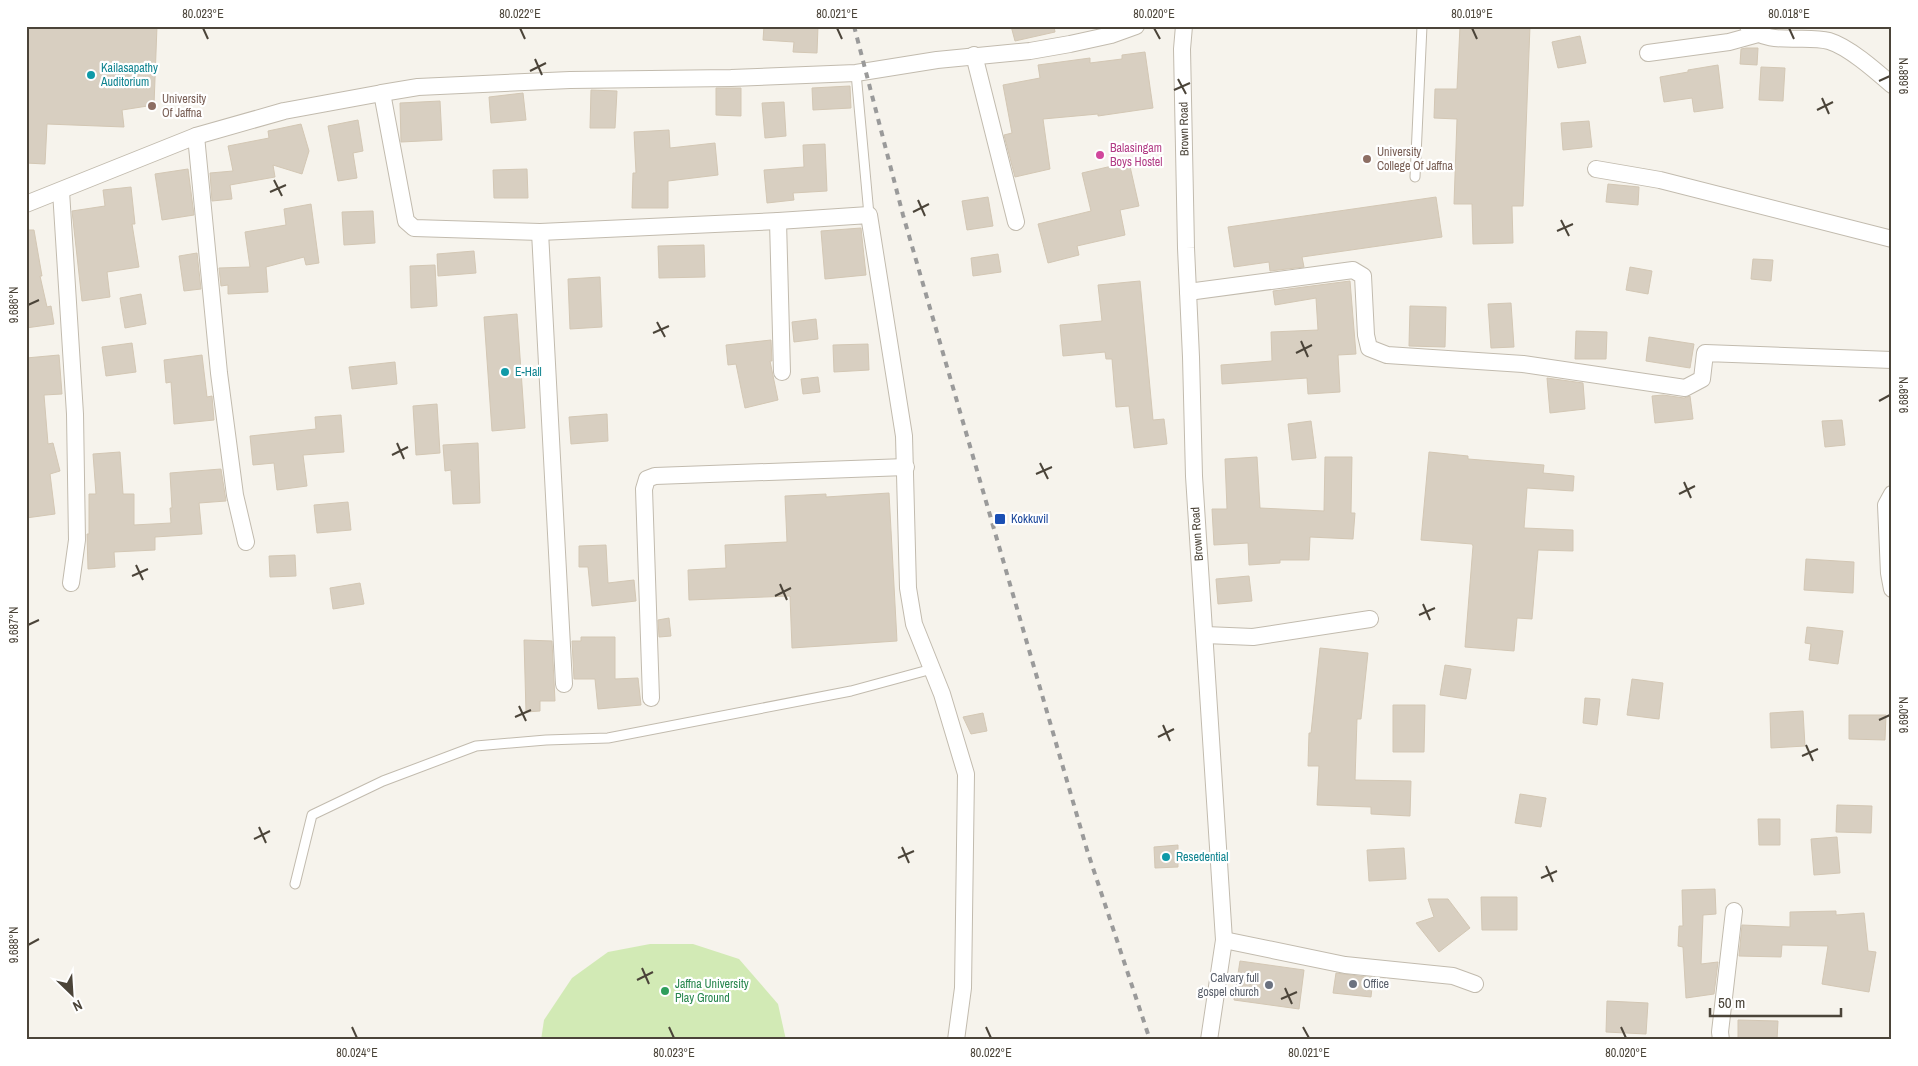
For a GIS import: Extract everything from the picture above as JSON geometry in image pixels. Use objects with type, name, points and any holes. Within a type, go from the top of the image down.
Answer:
[{"type":"street","points":[[26,204],[196,136],[284,112],[382,93],[418,88],[570,80],[731,78],[856,73],[974,55],[1030,51],[1110,35],[1136,26]]},
{"type":"street","name":"Brown Road","points":[[1184,26],[1182,58],[1194,476],[1224,940],[1209,1040]]},
{"type":"street","points":[[1648,53],[1729,42],[1753,30],[1773,38],[1807,37],[1830,41],[1845,49],[1892,85]]},
{"type":"street","points":[[974,55],[1016,222]]},
{"type":"street","points":[[382,93],[406,220],[414,228],[540,232],[868,215],[904,436],[908,588],[914,624],[942,694],[966,774],[963,988],[956,1040]]},
{"type":"street","points":[[196,136],[220,373],[235,495],[246,542]]},
{"type":"street","points":[[1596,169],[1660,180],[1892,239]]},
{"type":"street","points":[[61,191],[75,414],[77,540],[71,583]]},
{"type":"street","points":[[778,221],[782,372]]},
{"type":"street","points":[[540,232],[564,684]]},
{"type":"street","points":[[1188,292],[1353,270],[1363,276],[1366,335],[1369,348],[1386,355],[1524,364],[1685,388],[1702,378],[1705,353],[1892,360]]},
{"type":"street","points":[[651,698],[644,489],[647,479],[655,476],[906,467]]},
{"type":"street","points":[[1892,494],[1886,505],[1889,573],[1892,589]]},
{"type":"street","points":[[1205,635],[1253,637],[1370,619]]},
{"type":"street","points":[[1721,1040],[1720,1032],[1734,911]]},
{"type":"street","points":[[1224,940],[1345,965],[1453,976],[1475,984]]},
{"type":"lane","points":[[1415,177],[1422,26]]},
{"type":"lane","points":[[856,73],[868,215]]},
{"type":"lane","points":[[295,884],[312,816],[383,781],[476,746],[546,740],[608,738],[852,691],[932,668]]},
{"type":"green space","name":"Jaffna University Play Ground","points":[[650,944],[693,944],[739,959],[778,1004],[786,1040],[541,1040],[544,1020],[572,978],[608,952]]},
{"type":"building","name":"Kailasapathy Auditorium","points":[[26,26],[157,26],[154,105],[122,110],[124,127],[47,124],[45,164],[26,163]]},
{"type":"building","points":[[764,26],[818,26],[817,53],[793,52],[794,42],[763,40]]},
{"type":"building","points":[[1011,26],[1054,26],[1055,32],[1015,41]]},
{"type":"building","points":[[1460,26],[1530,26],[1523,206],[1512,206],[1513,243],[1473,244],[1472,204],[1454,204],[1457,119],[1434,118],[1435,89],[1457,89]]},
{"type":"building","points":[[1580,36],[1586,63],[1558,68],[1552,42]]},
{"type":"building","points":[[1758,48],[1757,65],[1740,64],[1741,49]]},
{"type":"building","points":[[1145,52],[1153,108],[1098,116],[1098,114],[1043,119],[1050,169],[1015,177],[1004,135],[1012,133],[1003,85],[1040,78],[1038,65],[1090,58],[1090,63],[1122,59],[1122,55]]},
{"type":"building","points":[[1718,65],[1723,108],[1694,112],[1692,98],[1664,102],[1660,77]]},
{"type":"building","points":[[1761,67],[1785,68],[1783,101],[1759,100]]},
{"type":"building","points":[[850,86],[851,108],[813,110],[812,88]]},
{"type":"building","points":[[716,88],[741,88],[741,116],[716,115]]},
{"type":"building","points":[[591,90],[617,91],[615,128],[590,128]]},
{"type":"building","points":[[523,93],[526,120],[491,123],[489,97]]},
{"type":"building","points":[[440,101],[442,140],[401,142],[400,103]]},
{"type":"building","points":[[784,102],[786,136],[765,138],[762,103]]},
{"type":"building","points":[[358,120],[363,151],[353,153],[357,178],[338,181],[328,126]]},
{"type":"building","points":[[1589,121],[1592,147],[1563,150],[1561,123]]},
{"type":"building","points":[[301,124],[309,151],[302,174],[273,165],[275,177],[230,185],[232,199],[212,201],[210,173],[233,171],[228,146],[269,138],[268,131]]},
{"type":"building","points":[[669,130],[670,148],[715,143],[718,175],[668,181],[668,208],[632,208],[633,173],[636,173],[634,132]]},
{"type":"building","points":[[825,144],[827,191],[793,193],[794,200],[767,203],[764,170],[804,167],[803,145]]},
{"type":"building","points":[[1129,162],[1139,206],[1120,210],[1125,235],[1077,246],[1079,255],[1048,263],[1038,224],[1091,211],[1082,173]]},
{"type":"building","points":[[188,169],[194,215],[162,220],[155,174]]},
{"type":"building","points":[[527,169],[528,198],[494,198],[493,170]]},
{"type":"building","points":[[1608,184],[1639,187],[1638,205],[1606,202]]},
{"type":"building","points":[[131,187],[135,224],[132,224],[139,267],[107,272],[110,297],[82,301],[72,211],[105,206],[103,190]]},
{"type":"building","points":[[988,197],[993,226],[967,230],[962,201]]},
{"type":"building","points":[[1436,197],[1442,237],[1302,257],[1304,267],[1270,271],[1269,262],[1234,267],[1228,227]]},
{"type":"building","points":[[311,204],[319,263],[306,265],[304,257],[266,267],[268,292],[228,294],[228,285],[221,286],[219,268],[250,267],[245,232],[286,225],[284,209]]},
{"type":"building","points":[[373,211],[375,243],[344,245],[342,212]]},
{"type":"building","points":[[861,228],[866,275],[825,279],[821,231]]},
{"type":"building","points":[[26,230],[34,230],[42,276],[40,276],[47,307],[51,306],[54,324],[26,328]]},
{"type":"building","points":[[704,245],[705,277],[659,278],[658,246]]},
{"type":"building","points":[[474,251],[476,273],[438,276],[437,254]]},
{"type":"building","points":[[197,253],[201,289],[184,291],[179,256]]},
{"type":"building","points":[[998,254],[1001,272],[973,276],[971,258]]},
{"type":"building","points":[[1753,259],[1773,260],[1771,281],[1751,279]]},
{"type":"building","points":[[435,265],[437,306],[411,308],[410,266]]},
{"type":"building","points":[[1630,267],[1652,271],[1648,294],[1626,290]]},
{"type":"building","points":[[600,277],[602,327],[570,329],[568,279]]},
{"type":"building","points":[[1140,281],[1153,420],[1164,419],[1167,444],[1134,448],[1129,406],[1116,407],[1112,359],[1106,359],[1105,352],[1063,356],[1060,325],[1102,321],[1098,285]]},
{"type":"building","points":[[1350,281],[1356,354],[1338,355],[1340,392],[1308,394],[1307,378],[1222,384],[1221,365],[1272,361],[1271,332],[1318,330],[1316,298],[1275,305],[1273,291]]},
{"type":"building","points":[[141,294],[146,324],[125,328],[120,298]]},
{"type":"building","points":[[1511,303],[1514,347],[1491,348],[1488,304]]},
{"type":"building","points":[[1410,306],[1446,307],[1445,347],[1409,346]]},
{"type":"building","name":"E-Hall","points":[[517,314],[525,428],[492,431],[484,317]]},
{"type":"building","points":[[816,319],[818,339],[794,342],[792,322]]},
{"type":"building","points":[[1576,331],[1607,332],[1606,359],[1575,359]]},
{"type":"building","points":[[1649,337],[1694,344],[1690,368],[1646,361]]},
{"type":"building","points":[[771,340],[772,361],[770,361],[778,400],[745,408],[736,364],[728,365],[726,345]]},
{"type":"building","points":[[132,343],[136,372],[106,376],[102,347]]},
{"type":"building","points":[[868,344],[869,370],[834,372],[833,345]]},
{"type":"building","points":[[59,355],[62,394],[44,395],[48,444],[53,443],[60,471],[50,474],[55,514],[26,518],[26,358]]},
{"type":"building","points":[[202,355],[207,397],[212,396],[214,420],[174,424],[171,382],[166,383],[164,360]]},
{"type":"building","points":[[395,362],[397,384],[352,389],[349,367]]},
{"type":"building","points":[[818,377],[820,392],[803,394],[801,379]]},
{"type":"building","points":[[1547,378],[1583,383],[1585,409],[1550,413]]},
{"type":"building","points":[[1663,395],[1684,398],[1690,396],[1693,419],[1655,423],[1652,396]]},
{"type":"building","points":[[437,404],[440,453],[416,455],[413,406]]},
{"type":"building","points":[[607,414],[608,441],[571,444],[569,417]]},
{"type":"building","points":[[341,415],[344,452],[303,455],[307,486],[277,490],[274,463],[253,465],[250,436],[316,429],[315,417]]},
{"type":"building","points":[[1842,420],[1845,445],[1825,447],[1822,421]]},
{"type":"building","points":[[1311,421],[1316,458],[1292,460],[1288,424]]},
{"type":"building","points":[[478,443],[480,503],[453,504],[451,470],[445,471],[443,445]]},
{"type":"building","points":[[120,452],[123,494],[134,494],[134,525],[171,523],[170,473],[221,469],[226,501],[199,503],[202,534],[155,537],[155,550],[114,552],[115,567],[88,569],[89,494],[96,494],[93,454]]},
{"type":"building","points":[[1429,452],[1468,456],[1468,459],[1544,465],[1543,473],[1574,476],[1573,491],[1527,488],[1524,528],[1573,530],[1573,551],[1538,550],[1532,619],[1517,618],[1514,651],[1465,647],[1473,546],[1472,544],[1421,540]]},
{"type":"building","points":[[1257,457],[1260,508],[1324,511],[1325,457],[1352,457],[1351,513],[1355,513],[1353,539],[1310,537],[1309,560],[1280,560],[1280,563],[1249,565],[1248,543],[1214,545],[1212,509],[1227,509],[1225,459]]},
{"type":"building","points":[[889,493],[897,641],[792,648],[790,596],[689,600],[688,570],[726,568],[725,545],[787,542],[785,496],[826,494],[826,497]]},
{"type":"building","points":[[348,502],[351,530],[317,533],[314,505]]},
{"type":"building","points":[[606,545],[608,583],[634,580],[636,601],[592,606],[588,567],[579,567],[579,546]]},
{"type":"building","points":[[295,555],[296,576],[270,577],[269,556]]},
{"type":"building","points":[[1806,559],[1854,562],[1853,593],[1804,590]]},
{"type":"building","points":[[1249,576],[1252,601],[1218,604],[1216,579]]},
{"type":"building","points":[[360,583],[364,604],[333,609],[330,588]]},
{"type":"building","points":[[669,618],[671,636],[659,637],[658,620]]},
{"type":"building","points":[[1807,627],[1843,631],[1838,664],[1809,660],[1811,644],[1805,643]]},
{"type":"building","points":[[581,637],[615,637],[615,679],[638,678],[641,705],[598,709],[595,679],[574,679],[572,641],[581,641]]},
{"type":"building","points":[[524,640],[552,641],[555,701],[540,701],[540,711],[526,712]]},
{"type":"building","points":[[1320,648],[1368,653],[1361,719],[1357,719],[1355,780],[1411,781],[1410,816],[1371,814],[1371,807],[1317,805],[1319,766],[1308,766],[1309,733],[1311,733]]},
{"type":"building","points":[[1445,665],[1471,669],[1466,699],[1440,695]]},
{"type":"building","points":[[1632,679],[1663,683],[1659,719],[1627,715]]},
{"type":"building","points":[[1585,698],[1600,699],[1597,725],[1583,723]]},
{"type":"building","points":[[1393,705],[1425,705],[1424,752],[1393,752]]},
{"type":"building","points":[[1803,711],[1805,746],[1771,748],[1770,713]]},
{"type":"building","points":[[983,713],[987,731],[971,734],[963,717]]},
{"type":"building","points":[[1849,715],[1886,715],[1885,740],[1849,739]]},
{"type":"building","points":[[1520,794],[1546,798],[1541,827],[1515,823]]},
{"type":"building","points":[[1837,805],[1872,806],[1871,833],[1836,832]]},
{"type":"building","points":[[1758,819],[1780,819],[1780,845],[1759,845]]},
{"type":"building","points":[[1837,837],[1840,873],[1814,875],[1811,839]]},
{"type":"building","name":"Resedential","points":[[1178,845],[1178,867],[1155,868],[1154,847]]},
{"type":"building","points":[[1404,848],[1406,879],[1369,881],[1367,850]]},
{"type":"building","points":[[1715,889],[1716,914],[1703,915],[1701,964],[1718,962],[1714,994],[1686,998],[1683,947],[1678,946],[1679,926],[1683,926],[1682,890]]},
{"type":"building","points":[[1481,897],[1517,897],[1517,930],[1482,930]]},
{"type":"building","points":[[1428,899],[1448,899],[1470,928],[1439,952],[1416,923],[1434,917]]},
{"type":"building","points":[[1836,911],[1836,915],[1864,913],[1868,951],[1876,952],[1869,992],[1822,984],[1828,946],[1782,945],[1781,957],[1739,956],[1742,925],[1790,927],[1790,912]]},
{"type":"building","name":"Calvary full gospel church","points":[[1240,961],[1304,970],[1299,1009],[1234,1000]]},
{"type":"building","name":"Office","points":[[1336,973],[1373,978],[1371,997],[1333,993]]},
{"type":"building","points":[[1607,1001],[1648,1003],[1646,1034],[1606,1032]]},
{"type":"building","points":[[1738,1020],[1778,1021],[1777,1040],[1738,1040]]},
{"type":"railway","points":[[854,26],[903,215],[1087,850],[1150,1040]]},
{"type":"place","name":"Kailasapathy Auditorium","points":[[91,75]]},
{"type":"place","name":"University Of Jaffna","points":[[152,106]]},
{"type":"place","name":"Balasingam Boys Hostel","points":[[1100,155]]},
{"type":"place","name":"University College Of Jaffna","points":[[1367,159]]},
{"type":"place","name":"E-Hall","points":[[505,372]]},
{"type":"place","name":"Kokkuvil","points":[[1000,519]]},
{"type":"place","name":"Resedential","points":[[1166,857]]},
{"type":"place","name":"Office","points":[[1353,984]]},
{"type":"place","name":"Calvary full gospel church","points":[[1269,985]]},
{"type":"place","name":"Jaffna University Play Ground","points":[[665,991]]}]
